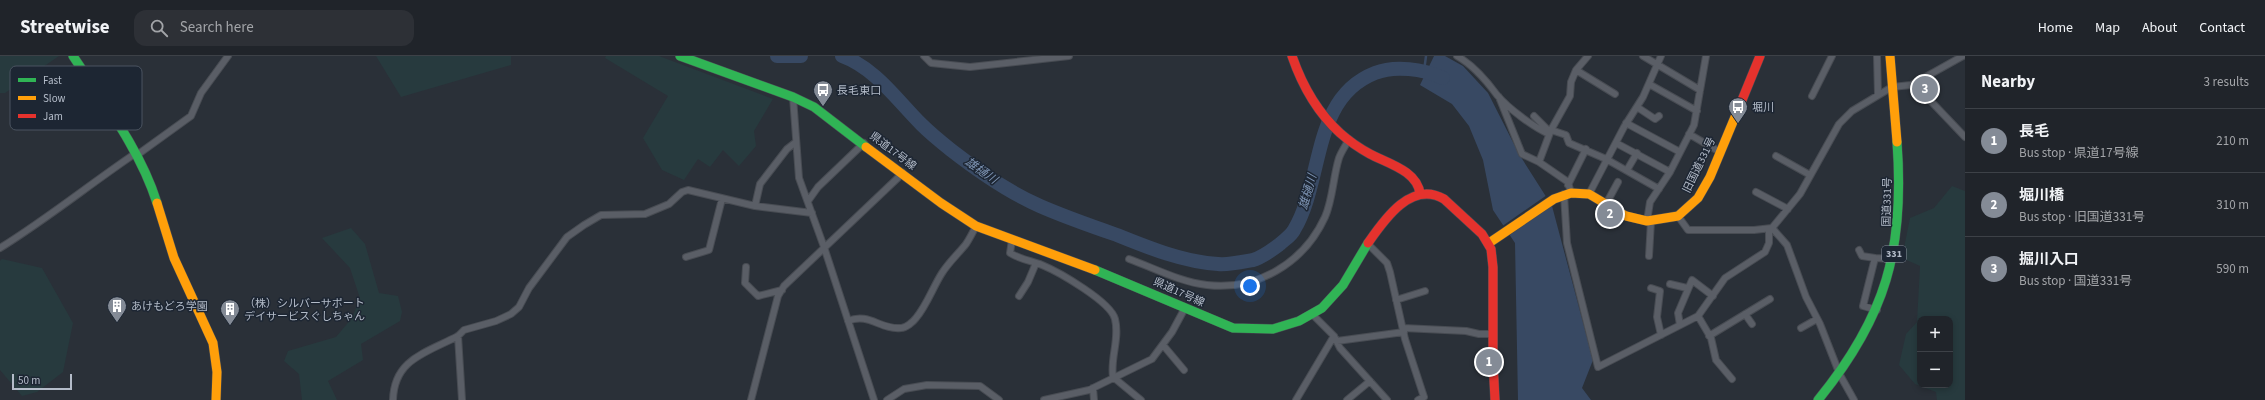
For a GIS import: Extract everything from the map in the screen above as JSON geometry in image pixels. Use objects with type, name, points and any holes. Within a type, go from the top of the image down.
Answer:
[{"type":"main road","points":[[73,56],[79,66]]},
{"type":"main road","name":"県道17号線","points":[[680,56],[793,97],[827,115],[941,203],[976,226],[1124,280],[1233,328],[1252,331],[1277,329],[1290,325],[1312,314],[1336,294],[1379,227],[1404,200],[1420,194]]},
{"type":"main road","points":[[1292,56],[1309,95],[1325,117],[1363,150],[1414,178],[1420,187],[1420,194],[1432,194],[1445,200],[1489,243],[1493,267],[1493,374],[1496,400]]},
{"type":"main road","name":"旧国道331号","points":[[1678,216],[1698,198],[1720,152],[1760,56]]},
{"type":"main road","name":"国道331号","points":[[1818,400],[1840,375],[1858,350],[1877,310],[1897,242],[1900,204],[1900,168],[1890,56]]},
{"type":"main road","points":[[121,130],[136,154],[156,198],[174,258],[213,343],[217,372],[216,400]]},
{"type":"main road","points":[[1489,243],[1568,191],[1589,194],[1626,216],[1649,221],[1678,216]]},
{"type":"street","points":[[0,248],[42,222],[79,192],[192,116],[201,93],[228,56]]},
{"type":"street","points":[[924,56],[931,63],[970,66],[1069,56]]},
{"type":"street","points":[[1457,56],[1488,83],[1498,96],[1537,129],[1566,135],[1569,142],[1606,159],[1659,189]]},
{"type":"street","points":[[1539,162],[1550,132],[1570,96],[1571,82],[1576,70],[1588,56]]},
{"type":"street","points":[[1642,56],[1700,90]]},
{"type":"street","points":[[1589,194],[1606,159],[1649,84],[1661,56]]},
{"type":"street","points":[[1649,256],[1650,202],[1670,172],[1694,125],[1706,56]]},
{"type":"street","points":[[1812,96],[1832,56]]},
{"type":"street","points":[[1877,56],[1878,95]]},
{"type":"street","points":[[1498,96],[1517,146],[1522,154],[1539,162],[1568,182],[1567,243],[1598,367],[1698,316],[1725,278],[1765,252],[1769,243],[1770,228],[1800,194],[1839,124],[1852,111],[1892,87],[1911,85],[1963,56]]},
{"type":"street","points":[[1576,70],[1615,94]]},
{"type":"street","points":[[1649,84],[1697,111]]},
{"type":"street","points":[[1911,85],[1924,94],[1963,133]]},
{"type":"street","points":[[793,97],[799,178],[824,247],[874,400]]},
{"type":"street","points":[[1637,107],[1655,118],[1658,116]]},
{"type":"street","points":[[1534,116],[1550,132]]},
{"type":"street","points":[[1626,123],[1680,152]]},
{"type":"street","points":[[1689,134],[1720,152]]},
{"type":"street","points":[[1129,259],[1176,276],[1207,285],[1226,286],[1246,283],[1273,274],[1302,251],[1318,231],[1326,216],[1340,157],[1349,139]]},
{"type":"street","points":[[755,206],[760,184],[788,149],[796,142]]},
{"type":"street","points":[[808,200],[818,187],[864,143]]},
{"type":"street","points":[[1616,143],[1670,172]]},
{"type":"street","points":[[1568,191],[1586,149]]},
{"type":"street","points":[[1627,170],[1637,153]]},
{"type":"street","points":[[1776,156],[1810,175]]},
{"type":"street","points":[[751,400],[778,296],[782,290],[824,247],[903,173]]},
{"type":"street","points":[[1606,204],[1618,182]]},
{"type":"street","points":[[393,400],[398,375],[410,361],[458,336],[464,330],[496,321],[511,314],[519,307],[530,288],[567,237],[601,216],[645,214],[669,204],[682,192],[688,190],[755,206],[812,213]]},
{"type":"street","points":[[1756,192],[1788,209]]},
{"type":"street","points":[[686,257],[709,250],[722,199]]},
{"type":"street","points":[[1678,216],[1688,230],[1770,228],[1787,245],[1806,297],[1817,319],[1840,375],[1854,400]]},
{"type":"street","points":[[848,321],[856,318],[868,318],[889,328],[903,328],[910,324],[916,318],[953,256],[965,245],[976,226]]},
{"type":"street","points":[[1012,240],[1010,253],[1036,263],[1100,299],[1112,312],[1115,318],[1117,339],[1114,378]]},
{"type":"street","points":[[1368,244],[1387,263],[1403,330],[1424,397],[1418,400]]},
{"type":"street","points":[[1859,250],[1862,256],[1893,259]]},
{"type":"street","points":[[1875,258],[1862,306],[1877,310]]},
{"type":"street","points":[[1019,296],[1028,282],[1036,263]]},
{"type":"street","points":[[746,267],[745,283],[758,296],[782,290]]},
{"type":"street","points":[[1680,325],[1678,313],[1692,280],[1712,296]]},
{"type":"street","points":[[1670,284],[1688,288]]},
{"type":"street","points":[[1651,288],[1660,291],[1657,317],[1661,335]]},
{"type":"street","points":[[1396,300],[1425,291]]},
{"type":"street","points":[[1709,336],[1770,299]]},
{"type":"street","points":[[1044,400],[1076,394],[1092,388],[1152,359],[1163,346],[1185,308]]},
{"type":"street","points":[[1312,314],[1335,338],[1387,400]]},
{"type":"street","points":[[1745,314],[1752,324]]},
{"type":"street","points":[[1698,316],[1709,336],[1716,360],[1732,378]]},
{"type":"street","points":[[1802,328],[1817,319]]},
{"type":"street","points":[[1335,338],[1403,330],[1493,334]]},
{"type":"street","points":[[458,336],[462,400]]},
{"type":"street","points":[[1296,400],[1335,338]]},
{"type":"street","points":[[1163,346],[1184,370]]},
{"type":"street","points":[[1114,378],[1141,400]]},
{"type":"street","points":[[1347,400],[1370,381]]},
{"type":"street","points":[[886,400],[904,389],[927,385],[980,386],[999,400]]},
{"type":"street","points":[[1092,388],[1094,400]]},
{"type":"green space","points":[[0,56],[59,56],[44,66],[10,66],[10,90],[5,93],[0,93]]},
{"type":"green space","points":[[376,56],[511,56],[511,65],[401,97]]},
{"type":"green space","points":[[606,56],[659,56],[773,99],[754,131],[756,146],[739,166],[723,150],[710,167],[698,159],[684,180],[662,170],[643,138],[668,96],[605,58]]},
{"type":"green space","points":[[1952,186],[1965,191],[1965,400],[1937,400],[1936,392],[1926,388],[1953,388],[1953,316],[1917,316],[1920,266],[1902,258],[1910,218],[1934,208]]},
{"type":"green space","points":[[351,228],[365,244],[379,293],[398,296],[402,312],[400,321],[361,344],[363,360],[328,381],[337,400],[302,400],[299,374],[284,361],[288,351],[336,337],[352,318],[360,298],[350,268],[322,238]]},
{"type":"green space","points":[[2,259],[42,268],[73,323],[63,372],[37,392],[22,396],[0,370],[0,261]]},
{"type":"green space","points":[[1917,322],[1917,385],[1899,365],[1906,334]]},
{"type":"water","points":[[1434,56],[1445,56],[1463,66],[1488,93],[1519,154],[1552,206],[1593,360],[1582,388],[1591,400],[1518,400],[1515,243],[1493,210],[1483,160],[1469,126],[1452,104],[1420,85]]},
{"type":"pier","points":[[1547,195],[1553,204],[1508,236],[1501,227]]},
{"type":"waterway","name":"雄樋川","points":[[777,56],[801,56]]},
{"type":"waterway","name":"雄樋川","points":[[842,56],[854,61],[875,76],[924,127],[951,150],[1005,188],[1059,214],[1154,249],[1205,263],[1222,264],[1244,262],[1260,257],[1280,244],[1293,232],[1303,210],[1329,120],[1340,101],[1354,85],[1375,73],[1391,69],[1418,70],[1443,78]]},
{"type":"waterway","points":[[1424,71],[1426,56]]},
{"type":"traffic: fast","points":[[73,56],[80,66]]},
{"type":"traffic: fast","points":[[680,56],[793,97],[814,107],[866,147]]},
{"type":"traffic: fast","points":[[122,130],[141,164],[157,203]]},
{"type":"traffic: fast","points":[[1818,400],[1860,340],[1875,310],[1886,280],[1898,216],[1899,180],[1897,142]]},
{"type":"traffic: fast","points":[[1095,270],[1233,328],[1273,329],[1299,321],[1322,308],[1343,285],[1368,243]]},
{"type":"traffic: slow","points":[[1890,56],[1897,142]]},
{"type":"traffic: slow","points":[[1489,243],[1554,199],[1571,193],[1589,194],[1626,216],[1647,221],[1678,216],[1698,198],[1710,177],[1740,105]]},
{"type":"traffic: slow","points":[[866,147],[941,203],[976,226],[1095,270]]},
{"type":"traffic: slow","points":[[157,203],[174,258],[213,343],[217,372],[216,400]]},
{"type":"traffic: jam","points":[[1292,56],[1300,77],[1311,98],[1332,125],[1343,136],[1358,147],[1408,174],[1414,179],[1420,194]]},
{"type":"traffic: jam","points":[[1740,105],[1760,56]]},
{"type":"traffic: jam","points":[[1368,243],[1390,214],[1400,205],[1420,195],[1432,194],[1444,199],[1482,234],[1491,249],[1493,267],[1493,361],[1495,400]]},
{"type":"place","name":"掘川入口","points":[[1925,89]]},
{"type":"place","name":"長毛東口","points":[[823,107]]},
{"type":"place","name":"堀川","points":[[1738,124]]},
{"type":"place","name":"堀川橋","points":[[1610,214]]},
{"type":"place","name":"あけもどろ学園","points":[[117,323]]},
{"type":"place","name":"（株）シルバーサポート デイサービスぐしちゃん","points":[[230,326]]},
{"type":"place","name":"長毛","points":[[1489,362]]}]
